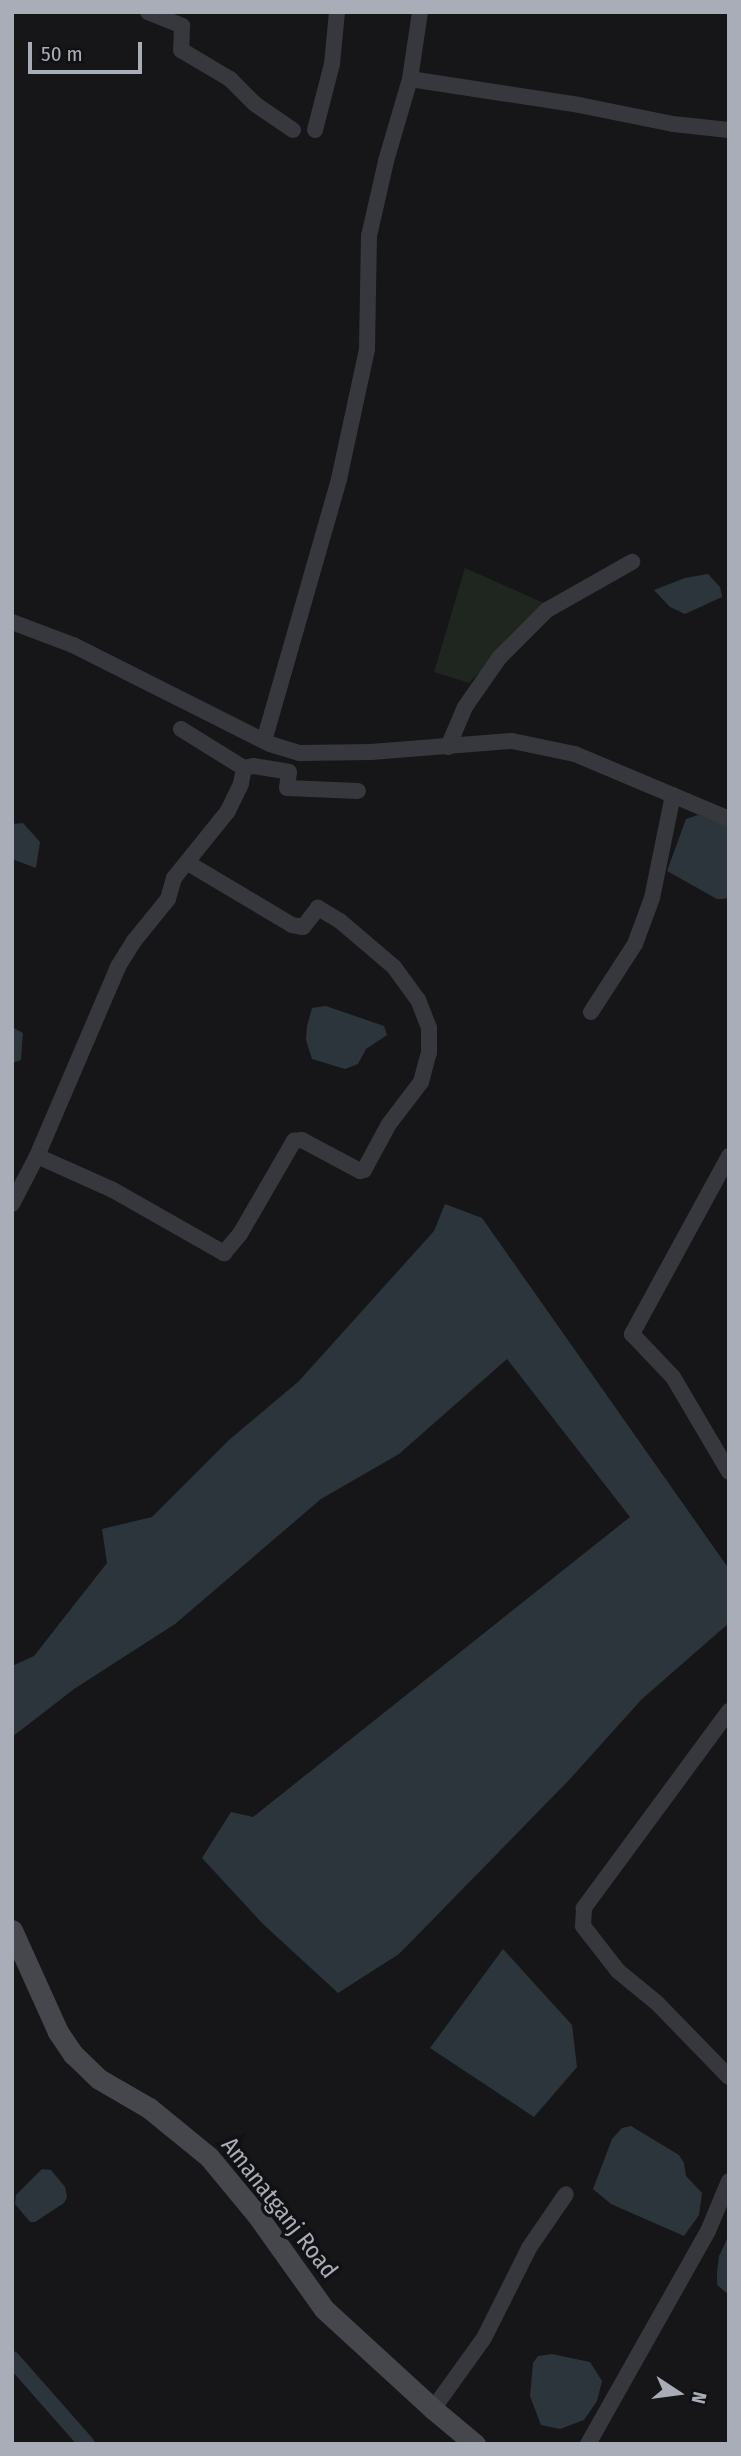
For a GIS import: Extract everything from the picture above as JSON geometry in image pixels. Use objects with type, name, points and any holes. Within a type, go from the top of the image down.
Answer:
[{"type":"main road","name":"Amanatganj Road","points":[[12,1930],[58,2032],[73,2054],[99,2079],[149,2108],[209,2157],[257,2215],[324,2309],[475,2444]]},
{"type":"street","points":[[148,12],[182,26],[181,50],[230,79],[255,104],[293,130]]},
{"type":"street","points":[[315,130],[332,64],[337,12]]},
{"type":"street","points":[[264,741],[339,479],[367,349],[369,236],[386,161],[410,79],[420,12]]},
{"type":"street","points":[[410,79],[579,105],[673,124],[729,130]]},
{"type":"street","points":[[448,747],[465,707],[499,658],[547,610],[632,562]]},
{"type":"street","points":[[12,622],[73,645],[264,741],[300,753],[448,747],[512,741],[575,754],[729,819]]},
{"type":"street","points":[[181,729],[196,735],[244,768],[253,766],[289,772],[287,788],[358,791]]},
{"type":"street","points":[[12,1204],[37,1156],[118,967],[134,941],[168,899],[174,878],[228,811],[241,784],[244,768]]},
{"type":"street","points":[[591,1012],[635,944],[652,898],[673,795]]},
{"type":"street","points":[[37,1156],[113,1190],[224,1254],[240,1234],[295,1141],[302,1140],[362,1171],[389,1124],[421,1082],[429,1053],[429,1028],[425,1013],[401,976],[375,949],[318,908],[303,927],[292,925],[188,863]]},
{"type":"street","points":[[729,1157],[632,1334],[673,1377],[729,1472]]},
{"type":"street","points":[[729,1711],[584,1908],[583,1926],[618,1972],[657,2003],[729,2077]]},
{"type":"street","points":[[588,2444],[708,2231],[729,2181]]},
{"type":"street","points":[[433,2409],[484,2338],[529,2248],[566,2194]]},
{"type":"shaded area","points":[[465,568],[546,604],[469,683],[434,672]]},
{"type":"shaded area","points":[[708,574],[720,587],[722,597],[685,614],[670,607],[654,590],[685,578]]},
{"type":"shaded area","points":[[698,815],[729,825],[729,897],[724,899],[717,899],[667,871],[686,819]]},
{"type":"shaded area","points":[[23,823],[40,842],[36,868],[12,859],[12,824]]},
{"type":"shaded area","points":[[326,1006],[384,1026],[387,1035],[366,1049],[358,1064],[345,1069],[312,1059],[306,1040],[307,1026],[312,1008]]},
{"type":"shaded area","points":[[12,1027],[23,1033],[21,1060],[12,1063]]},
{"type":"shaded area","points":[[445,1204],[482,1218],[729,1569],[729,1623],[642,1699],[569,1780],[399,1954],[338,1993],[263,1924],[202,1858],[231,1812],[253,1817],[630,1517],[507,1359],[399,1454],[321,1499],[175,1624],[74,1689],[12,1737],[12,1666],[34,1656],[107,1563],[102,1529],[152,1517],[229,1440],[299,1381],[434,1231]]},
{"type":"shaded area","points":[[503,1949],[572,2025],[577,2067],[534,2117],[430,2048]]},
{"type":"shaded area","points":[[631,2126],[679,2155],[684,2163],[686,2176],[702,2193],[699,2215],[684,2236],[611,2204],[593,2189],[612,2139],[622,2128]]},
{"type":"shaded area","points":[[42,2169],[51,2170],[65,2187],[67,2197],[64,2203],[35,2222],[30,2222],[15,2204],[16,2195]]},
{"type":"shaded area","points":[[729,2235],[729,2295],[717,2285],[717,2273],[719,2256]]},
{"type":"shaded area","points":[[552,2354],[590,2362],[602,2381],[597,2401],[584,2420],[560,2429],[541,2425],[530,2396],[533,2363],[538,2356]]},
{"type":"waterway","points":[[12,2359],[87,2444]]}]
